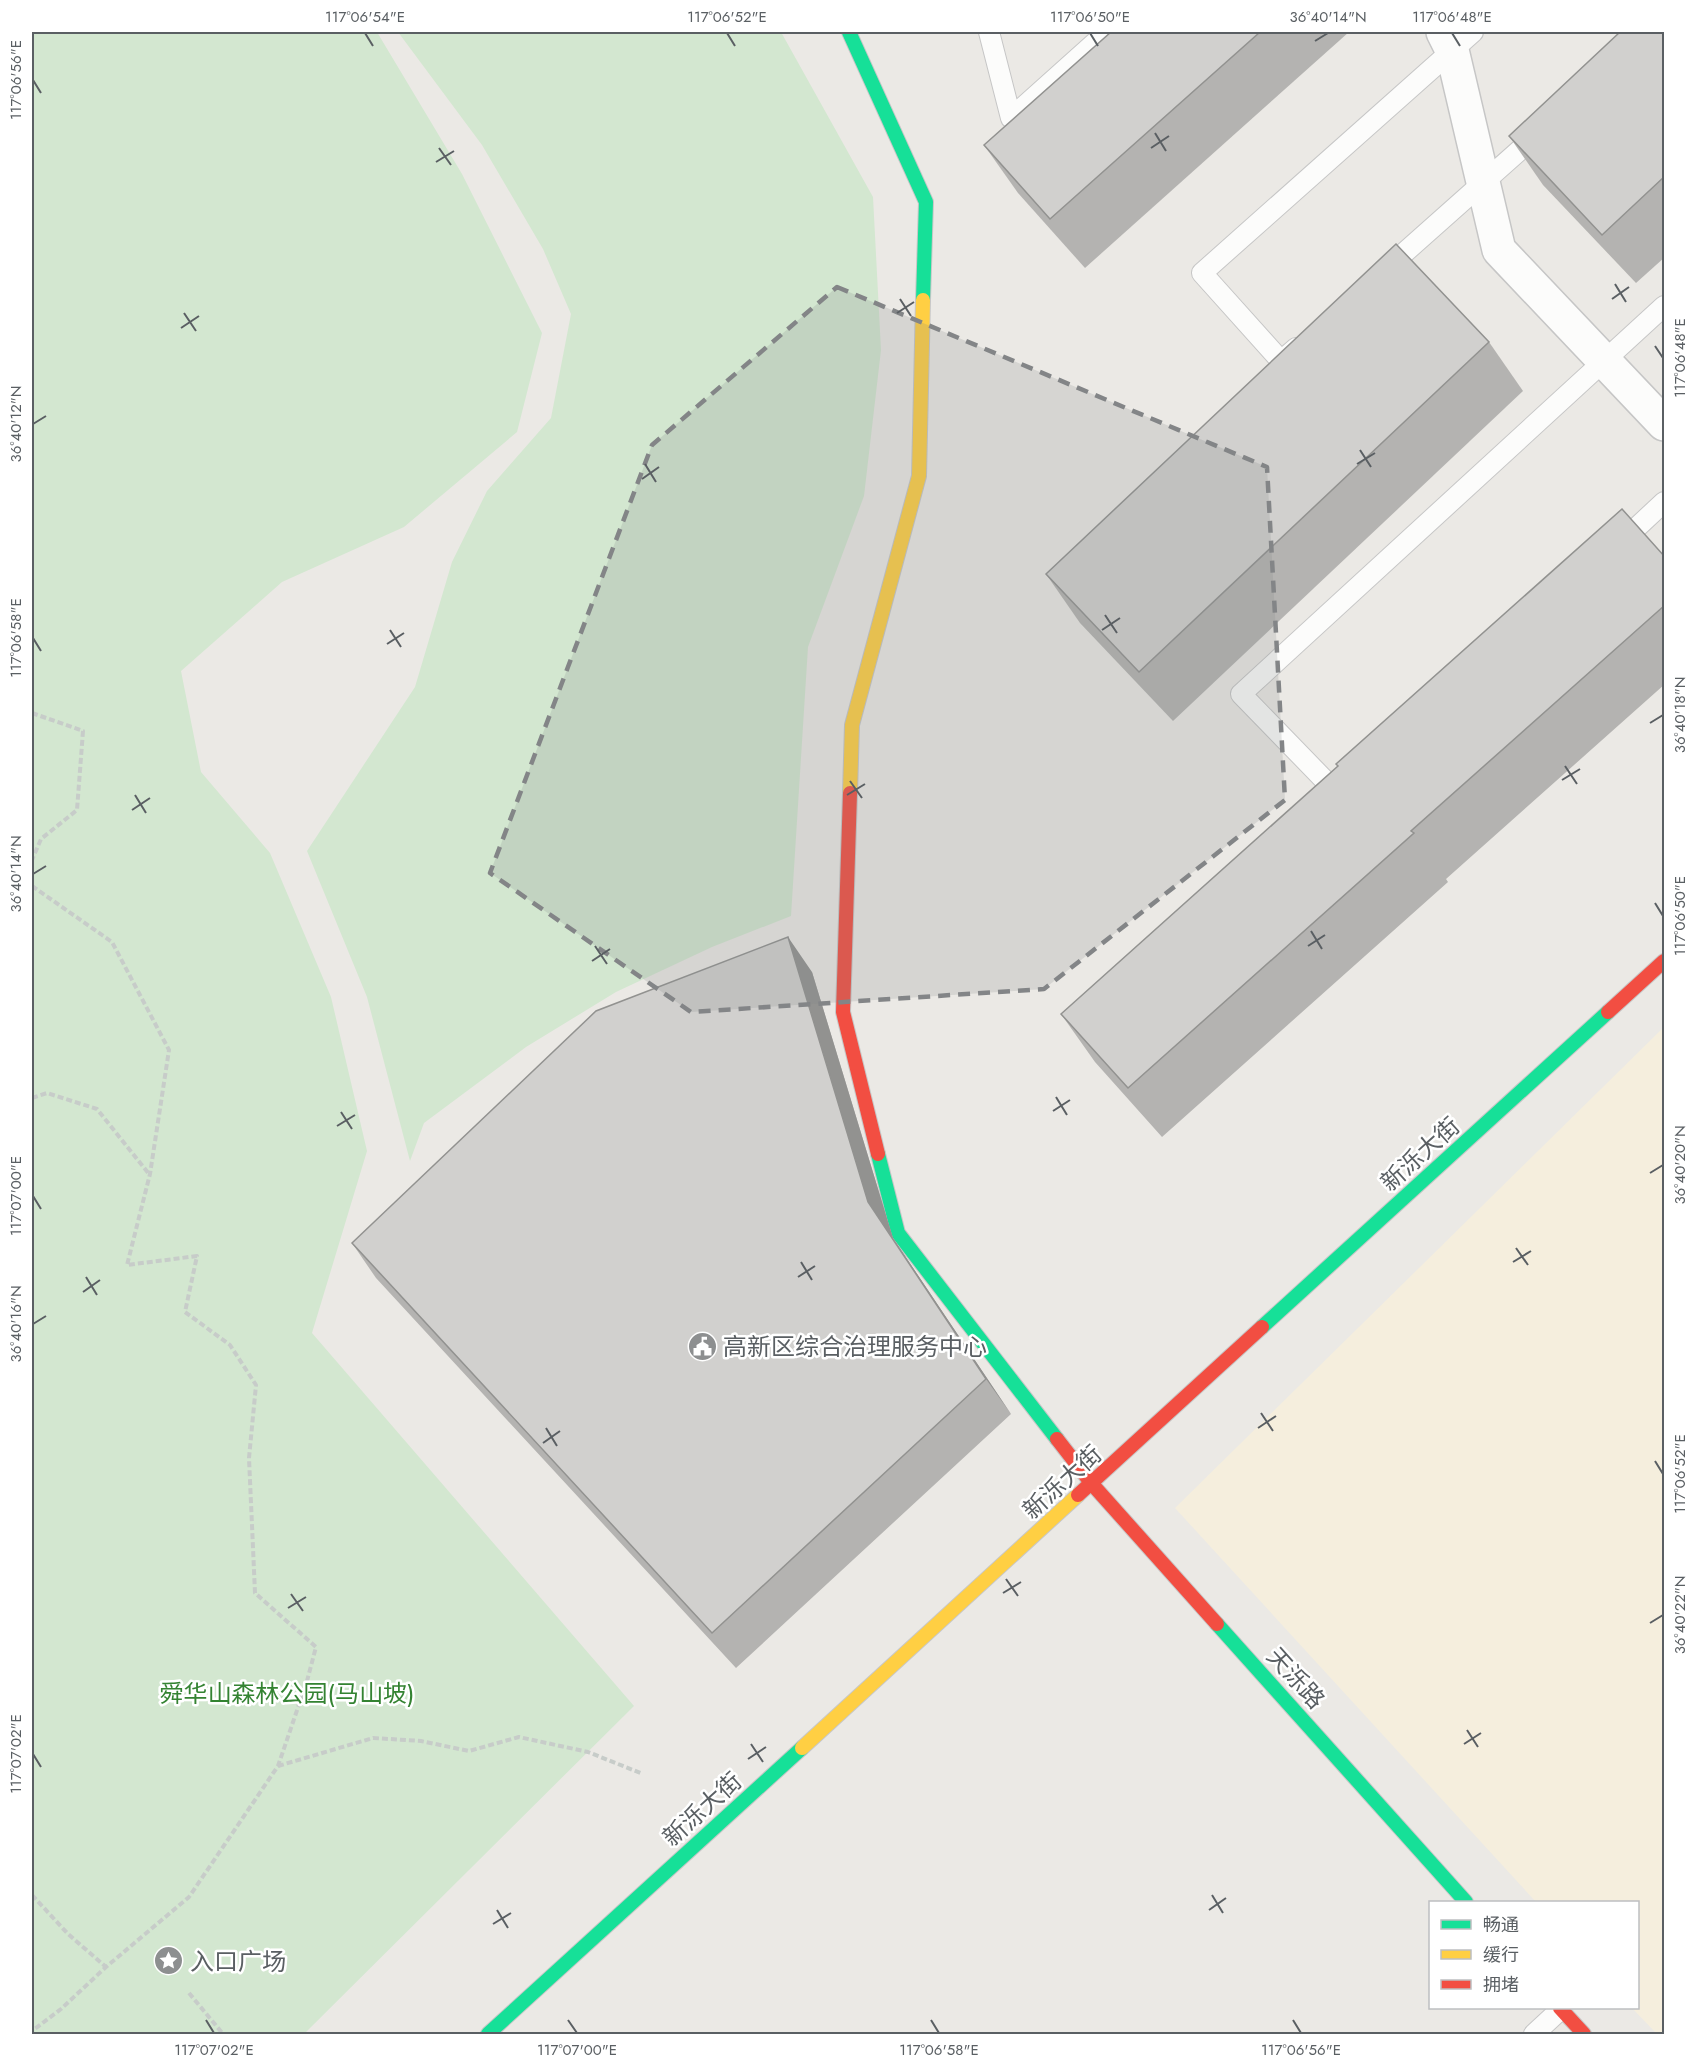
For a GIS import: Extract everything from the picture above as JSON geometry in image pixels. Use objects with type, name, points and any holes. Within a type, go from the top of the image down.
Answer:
[{"type":"street","name":"天泺路","points":[[849,32],[926,202],[919,476],[852,725],[843,1012],[898,1233],[1092,1485],[1465,1901]]},
{"type":"street","points":[[1456,38],[1483,183],[1499,250],[1665,424]]},
{"type":"street","name":"新泺大街","points":[[488,2034],[1665,961]]},
{"type":"street","points":[[1562,2009],[1584,2034]]},
{"type":"lane","points":[[989,32],[1011,118],[1107,32]]},
{"type":"lane","points":[[1307,338],[1281,361],[1202,273],[1456,38]]},
{"type":"lane","points":[[1369,284],[1555,119]]},
{"type":"lane","points":[[1357,781],[1340,797],[1241,694],[1665,306]]},
{"type":"lane","points":[[1603,558],[1665,502]]},
{"type":"lane","points":[[1534,2034],[1560,2009]]},
{"type":"path","points":[[32,713],[83,731],[76,810],[41,839],[32,860]]},
{"type":"path","points":[[32,886],[112,942],[169,1050],[150,1174],[127,1265],[197,1256],[185,1312],[230,1345],[256,1385],[249,1458],[255,1593],[316,1647],[278,1766],[189,1897],[106,1967],[61,2009],[32,2031]]},
{"type":"path","points":[[32,1098],[47,1093],[97,1109],[150,1174]]},
{"type":"path","points":[[278,1766],[373,1738],[420,1741],[469,1750],[519,1737],[588,1752],[643,1774]]},
{"type":"path","points":[[32,1895],[68,1934],[106,1967]]},
{"type":"path","points":[[189,1993],[223,2034]]},
{"type":"highlighted area","points":[[837,287],[1267,467],[1285,800],[1044,989],[691,1012],[490,873],[652,445]]},
{"type":"shaded area","points":[[1664,1027],[1664,2034],[1657,2034],[1633,2009],[1639,2009],[1639,1901],[1535,1901],[1175,1508]]},
{"type":"green space","name":"舜华山森林公园(马山坡)","points":[[32,32],[377,32],[462,174],[542,333],[517,432],[404,527],[282,582],[181,671],[201,772],[270,853],[331,997],[367,1151],[312,1333],[634,1706],[304,2034],[32,2034]]},
{"type":"green space","points":[[398,32],[781,32],[873,197],[881,350],[864,496],[808,647],[791,916],[712,947],[616,992],[526,1047],[424,1123],[410,1161],[367,997],[307,851],[415,687],[452,562],[487,491],[551,418],[571,314],[543,249],[482,145]]},
{"type":"building","points":[[1111,32],[1260,32],[1050,219],[984,145]]},
{"type":"building","points":[[1620,32],[1665,32],[1665,176],[1602,235],[1509,136]]},
{"type":"building","points":[[1396,244],[1489,342],[1139,672],[1046,574]]},
{"type":"building","points":[[1622,509],[1665,557],[1665,605],[1411,831],[1414,833],[1128,1088],[1061,1014],[1338,766],[1336,764]]},
{"type":"building","name":"高新区综合治理服务中心","points":[[788,937],[868,1202],[986,1379],[712,1633],[352,1243],[596,1011]]},
{"type":"traffic: fast","points":[[849,32],[926,202],[923,300]]},
{"type":"traffic: fast","points":[[1262,1327],[1608,1012]]},
{"type":"traffic: fast","points":[[878,1154],[898,1233],[1057,1439]]},
{"type":"traffic: fast","points":[[1217,1624],[1465,1901]]},
{"type":"traffic: fast","points":[[488,2034],[802,1748]]},
{"type":"traffic: slow","points":[[850,793],[852,725],[919,476],[923,300]]},
{"type":"traffic: slow","points":[[802,1748],[1078,1495]]},
{"type":"traffic: jam","points":[[850,793],[843,1012],[878,1154]]},
{"type":"traffic: jam","points":[[1608,1012],[1664,961]]},
{"type":"traffic: jam","points":[[1078,1495],[1262,1327]]},
{"type":"traffic: jam","points":[[1057,1439],[1092,1484],[1217,1624]]},
{"type":"traffic: jam","points":[[1561,2009],[1584,2034]]},
{"type":"place","name":"高新区综合治理服务中心","points":[[702,1346]]},
{"type":"place","name":"入口广场","points":[[169,1961]]}]
